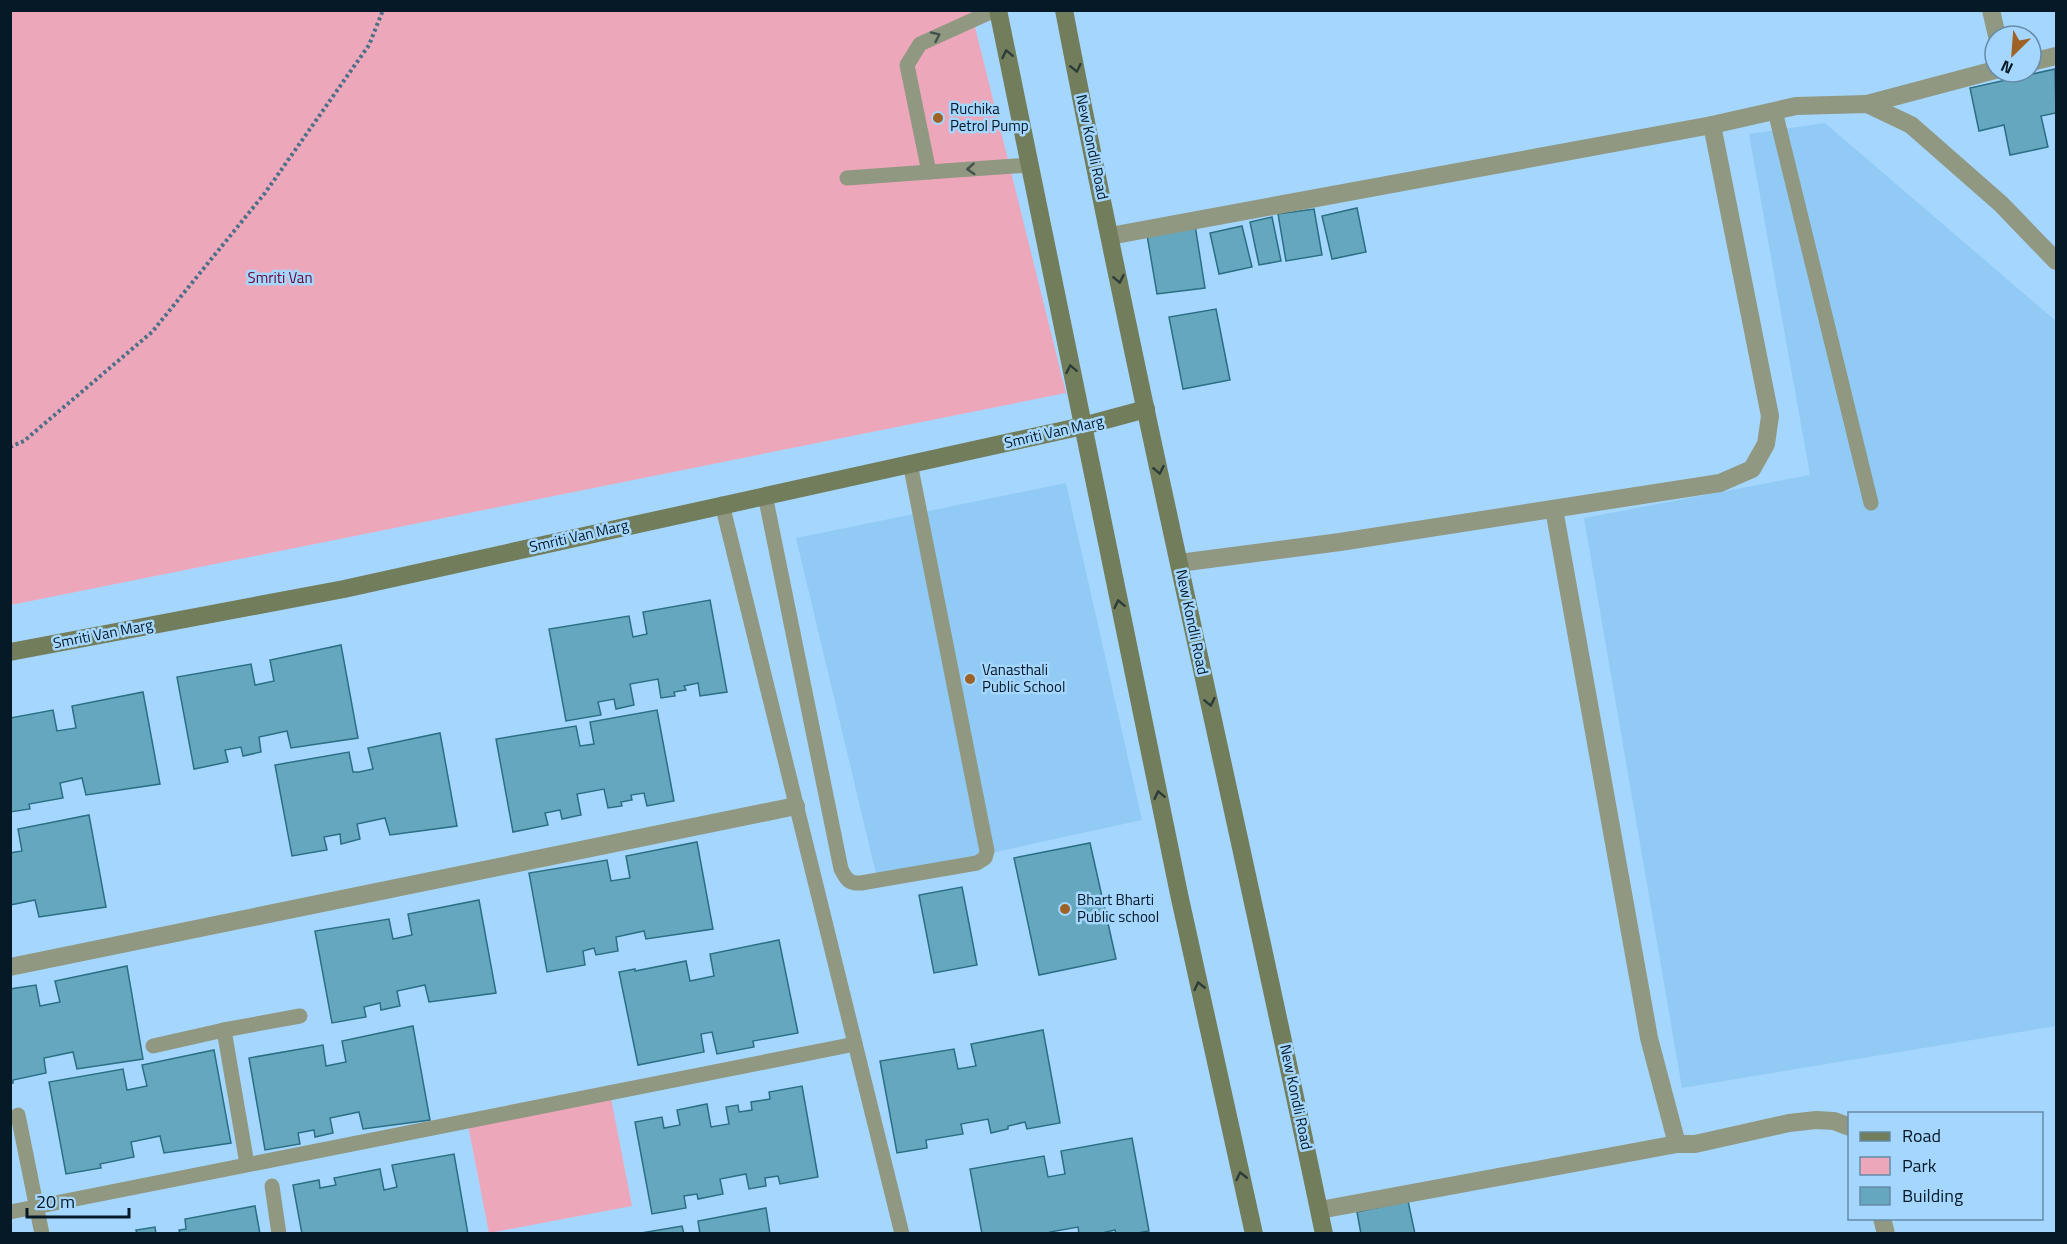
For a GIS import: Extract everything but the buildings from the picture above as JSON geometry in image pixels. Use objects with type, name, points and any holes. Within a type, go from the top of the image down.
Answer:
[{"type":"street","points":[[996,10],[1030,165],[1179,894],[1254,1233]]},
{"type":"street","name":"New Kondli Road","points":[[1064,10],[1146,409],[1324,1233]]},
{"type":"street","points":[[1110,236],[1712,125],[1796,106],[1867,104],[1983,73]]},
{"type":"street","points":[[1867,104],[1911,125],[2001,204],[2056,261]]},
{"type":"street","points":[[1179,562],[1340,542],[1720,483],[1752,469],[1766,444],[1770,416],[1712,125]]},
{"type":"street","name":"Smriti Van Marg","points":[[10,652],[344,589],[1083,426],[1146,409]]},
{"type":"street","points":[[1554,509],[1649,1038],[1677,1144]]},
{"type":"street","points":[[10,967],[796,806]]},
{"type":"street","points":[[1320,1210],[1677,1144],[1695,1144],[1789,1123],[1816,1120],[1834,1121],[1848,1126]]},
{"type":"lane","points":[[929,172],[907,65],[920,44],[996,10]]},
{"type":"lane","points":[[1775,111],[1871,503]]},
{"type":"lane","points":[[847,178],[1030,165]]},
{"type":"lane","points":[[765,495],[841,869],[846,880],[854,884],[977,863],[985,858],[987,852],[910,463]]},
{"type":"lane","points":[[722,504],[902,1233]]},
{"type":"lane","points":[[153,1046],[300,1016]]},
{"type":"lane","points":[[224,1030],[247,1164]]},
{"type":"lane","points":[[10,1212],[855,1044]]},
{"type":"lane","points":[[18,1115],[42,1233]]},
{"type":"lane","points":[[272,1186],[279,1233]]},
{"type":"path","points":[[10,447],[24,441],[152,332],[265,193],[369,45],[383,10]]},
{"type":"shaded area","points":[[1825,123],[2056,321],[2056,1026],[1682,1088],[1584,518],[1810,475],[1749,134]]},
{"type":"shaded area","name":"Vanasthali Public School","points":[[1066,483],[1142,820],[877,878],[796,538]]},
{"type":"green space","name":"Smriti Van","points":[[11,11],[971,11],[1066,393],[11,605]]},
{"type":"green space","points":[[610,1093],[632,1206],[489,1233],[467,1120]]},
{"type":"place","name":"Ruchika Petrol Pump","points":[[938,118]]},
{"type":"place","name":"Vanasthali Public School","points":[[970,679]]},
{"type":"place","name":"Bhart Bharti Public school","points":[[1065,909]]}]
